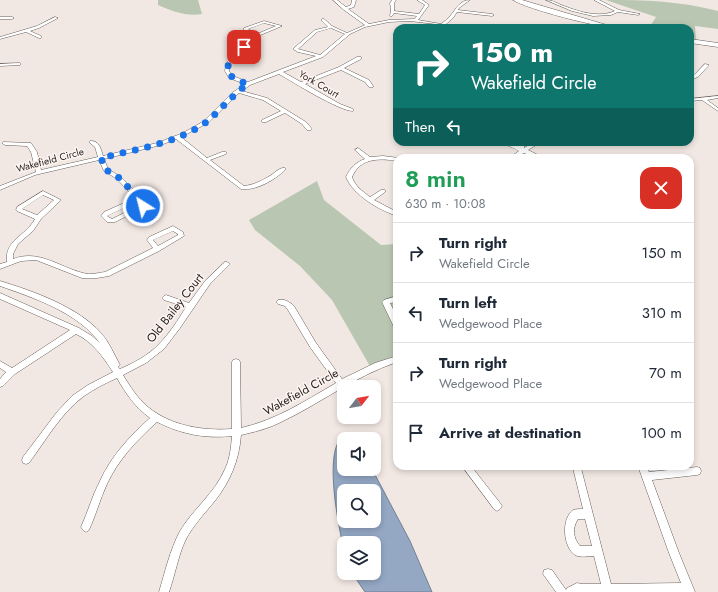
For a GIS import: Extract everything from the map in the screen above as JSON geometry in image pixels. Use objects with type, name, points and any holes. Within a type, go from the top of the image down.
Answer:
[{"type":"main road","points":[[516,0],[598,24]]},
{"type":"main road","points":[[509,2],[544,15],[579,24]]},
{"type":"main road","points":[[694,42],[718,45]]},
{"type":"main road","points":[[694,46],[718,49]]},
{"type":"street","points":[[335,0],[368,25]]},
{"type":"street","points":[[345,9],[353,6],[354,0]]},
{"type":"street","points":[[389,21],[393,12],[392,3],[394,0]]},
{"type":"street","points":[[416,20],[427,5],[419,0]]},
{"type":"street","points":[[443,24],[462,3],[468,0]]},
{"type":"street","points":[[542,0],[550,1],[578,11],[604,15],[612,14],[618,11]]},
{"type":"street","points":[[596,0],[618,11],[638,14]]},
{"type":"street","points":[[455,11],[492,15]]},
{"type":"street","points":[[571,17],[578,11]]},
{"type":"street","points":[[393,12],[420,15]]},
{"type":"street","points":[[0,18],[12,18]]},
{"type":"street","points":[[0,38],[28,31],[56,18]]},
{"type":"street","points":[[323,20],[331,27],[348,34]]},
{"type":"street","name":"Wakefield Circle","points":[[0,188],[39,172],[159,144],[177,137],[206,122],[238,91],[248,84],[321,56],[348,34],[368,25],[389,21],[416,20],[437,24]]},
{"type":"street","points":[[248,84],[231,77],[227,68],[228,64],[256,35],[280,26],[264,22],[245,29],[256,35]]},
{"type":"street","points":[[321,56],[298,51],[295,48],[316,31],[331,27]]},
{"type":"street","points":[[28,31],[40,37]]},
{"type":"street","points":[[301,84],[341,68],[359,58]]},
{"type":"street","points":[[0,65],[18,64]]},
{"type":"street","points":[[694,77],[707,65]]},
{"type":"street","points":[[341,68],[368,81],[371,86]]},
{"type":"street","name":"York Court","points":[[280,72],[338,105],[351,110]]},
{"type":"street","points":[[238,91],[262,97],[304,123],[309,129]]},
{"type":"street","points":[[694,100],[704,100],[718,97]]},
{"type":"street","points":[[704,100],[718,110]]},
{"type":"street","points":[[264,121],[286,112]]},
{"type":"street","points":[[177,137],[239,186],[248,188],[283,169]]},
{"type":"street","points":[[92,142],[97,146],[106,170],[117,176],[133,192],[137,200],[143,204],[142,206],[113,221],[109,221],[104,216],[106,213],[137,200]]},
{"type":"street","points":[[5,143],[29,144],[34,152],[39,172]]},
{"type":"street","points":[[513,146],[532,154]]},
{"type":"street","points":[[521,146],[522,150]]},
{"type":"street","points":[[517,154],[522,150],[528,149],[532,146]]},
{"type":"street","points":[[358,150],[369,159]]},
{"type":"street","points":[[206,160],[224,153]]},
{"type":"street","points":[[393,158],[383,157],[369,159],[356,165],[351,171],[349,177],[351,183],[356,189],[393,212]]},
{"type":"street","points":[[371,199],[383,191]]},
{"type":"street","points":[[10,262],[10,250],[33,227],[38,218],[58,201],[58,199],[43,193],[19,209],[20,211],[38,218]]},
{"type":"street","points":[[0,267],[20,259],[36,258],[84,276],[97,276],[107,274],[157,248]]},
{"type":"street","name":"Old Bailey Court","points":[[26,460],[77,396],[106,378],[146,358],[161,347],[212,277],[227,264]]},
{"type":"street","name":"Wakefield Circle","points":[[0,283],[57,307],[90,328],[97,334],[110,354],[116,365],[117,373]]},
{"type":"street","name":"Wakefield Circle","points":[[0,296],[76,330],[93,341],[134,398],[143,408],[156,418],[172,426],[193,432],[216,434],[253,429],[283,418],[337,385]]},
{"type":"street","points":[[166,298],[191,306]]},
{"type":"street","points":[[393,300],[386,302],[393,317]]},
{"type":"street","points":[[280,302],[287,304],[291,308],[313,345],[338,380]]},
{"type":"street","points":[[0,384],[12,372],[76,330]]},
{"type":"street","name":"Wakefield Circle","points":[[346,380],[371,368],[393,360]]},
{"type":"street","points":[[164,592],[177,551],[186,530],[216,491],[229,470],[234,455],[236,432],[236,362]]},
{"type":"street","points":[[0,364],[12,372]]},
{"type":"street","points":[[86,527],[103,484],[114,465],[131,442],[156,418]]},
{"type":"street","points":[[469,470],[497,506]]},
{"type":"street","points":[[577,470],[607,588]]},
{"type":"street","points":[[571,592],[577,588],[586,590],[607,588],[621,591],[690,590],[674,554],[644,470]]},
{"type":"street","points":[[647,476],[697,471]]},
{"type":"street","points":[[588,514],[576,514],[568,534],[569,540],[578,551],[598,552]]},
{"type":"street","points":[[548,574],[562,592]]},
{"type":"green space","points":[[158,0],[198,0],[202,14],[191,15],[174,11],[158,5]]},
{"type":"green space","points":[[606,0],[663,2],[690,5],[718,11],[718,29],[695,26],[696,40],[694,39],[694,24],[652,24],[656,17]]},
{"type":"green space","points":[[317,181],[324,200],[381,245],[393,244],[393,364],[371,368],[332,300],[300,266],[255,230],[249,220]]},
{"type":"water","points":[[337,445],[337,476],[376,476],[380,484],[337,484],[337,515],[333,476]]},
{"type":"water","points":[[381,486],[410,541],[432,592],[365,592],[357,580],[381,580],[381,536],[341,536],[339,528],[381,528]]},
{"type":"route","points":[[143,206],[143,204],[137,200],[137,197],[133,192],[117,176],[106,170],[101,158],[166,142],[206,122],[234,94],[248,84],[231,77],[227,71],[228,64],[244,47]]}]
